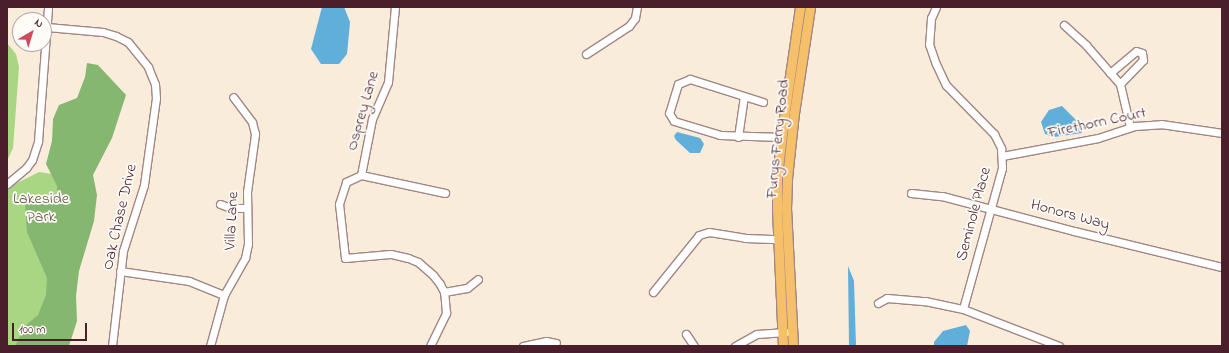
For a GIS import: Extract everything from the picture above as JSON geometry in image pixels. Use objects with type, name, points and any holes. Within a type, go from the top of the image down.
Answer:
[{"type":"main road","name":"Furys Ferry Road","points":[[793,346],[787,332],[778,239],[777,176],[800,7]]},
{"type":"main road","name":"Furys Ferry Road","points":[[784,346],[787,332],[787,178],[794,113],[810,7]]},
{"type":"street","name":"Osprey Lane","points":[[361,175],[372,119],[388,82],[395,7]]},
{"type":"street","points":[[586,54],[629,26],[635,18],[637,7]]},
{"type":"street","name":"Seminole Place","points":[[936,7],[931,18],[929,44],[936,64],[946,85],[994,134],[1002,148],[1002,168],[963,309]]},
{"type":"street","points":[[1064,25],[1086,45],[1120,84],[1130,127]]},
{"type":"street","name":"Oak Chase Drive","points":[[52,27],[103,32],[128,42],[148,67],[155,84],[156,98],[144,185],[127,235],[120,271],[112,346]]},
{"type":"street","points":[[1110,73],[1136,51],[1142,52],[1143,60],[1120,84]]},
{"type":"street","points":[[7,184],[20,175],[26,168],[36,150],[45,52]]},
{"type":"street","points":[[763,102],[690,79],[678,84],[669,109],[669,114],[674,121],[720,135],[738,137],[782,137]]},
{"type":"street","points":[[738,137],[744,96]]},
{"type":"street","name":"Villa Lane","points":[[210,346],[224,295],[245,258],[248,244],[249,228],[247,208],[249,171],[255,134],[252,122],[233,97]]},
{"type":"street","name":"Firethorn Court","points":[[1002,156],[1098,138],[1130,127],[1161,124],[1222,133]]},
{"type":"street","points":[[430,346],[446,313],[444,292],[433,275],[418,262],[408,258],[390,254],[345,258],[339,204],[346,182],[361,175],[445,193]]},
{"type":"street","name":"Honors Way","points":[[911,193],[942,196],[1074,231],[1222,267]]},
{"type":"street","points":[[220,204],[231,208],[247,208]]},
{"type":"street","points":[[653,292],[700,235],[709,232],[745,238],[778,239]]},
{"type":"street","points":[[120,271],[189,281],[224,295]]},
{"type":"street","points":[[444,292],[467,288],[478,279]]},
{"type":"street","points":[[878,303],[887,298],[925,302],[963,309],[1059,346]]},
{"type":"street","points":[[735,346],[757,334],[787,332]]},
{"type":"street","points":[[686,334],[694,346]]},
{"type":"street","points":[[523,346],[540,342],[556,343]]},
{"type":"green space","points":[[7,43],[12,49],[12,52],[16,54],[19,67],[13,148],[7,161]]},
{"type":"green space","points":[[87,63],[98,65],[126,95],[112,138],[93,175],[97,195],[94,221],[79,271],[76,296],[77,321],[69,346],[15,346],[25,326],[38,315],[46,295],[47,278],[27,232],[25,202],[33,198],[48,205],[57,198],[57,186],[46,164],[52,141],[53,119],[59,105],[77,98],[85,77]]},
{"type":"green space","name":"Lakeside Park","points":[[39,172],[78,178],[52,346],[7,346],[7,188]]},
{"type":"water","points":[[322,7],[344,7],[350,22],[347,54],[339,64],[321,64],[311,49]]},
{"type":"water","points":[[1062,106],[1082,126],[1082,133],[1054,137],[1045,134],[1041,122],[1049,110]]},
{"type":"water","points":[[677,132],[700,138],[704,144],[700,153],[690,153],[676,140],[674,136]]},
{"type":"water","points":[[848,266],[854,281],[856,346],[849,346]]},
{"type":"water","points":[[966,325],[970,331],[967,346],[934,346],[934,342],[943,331]]}]
